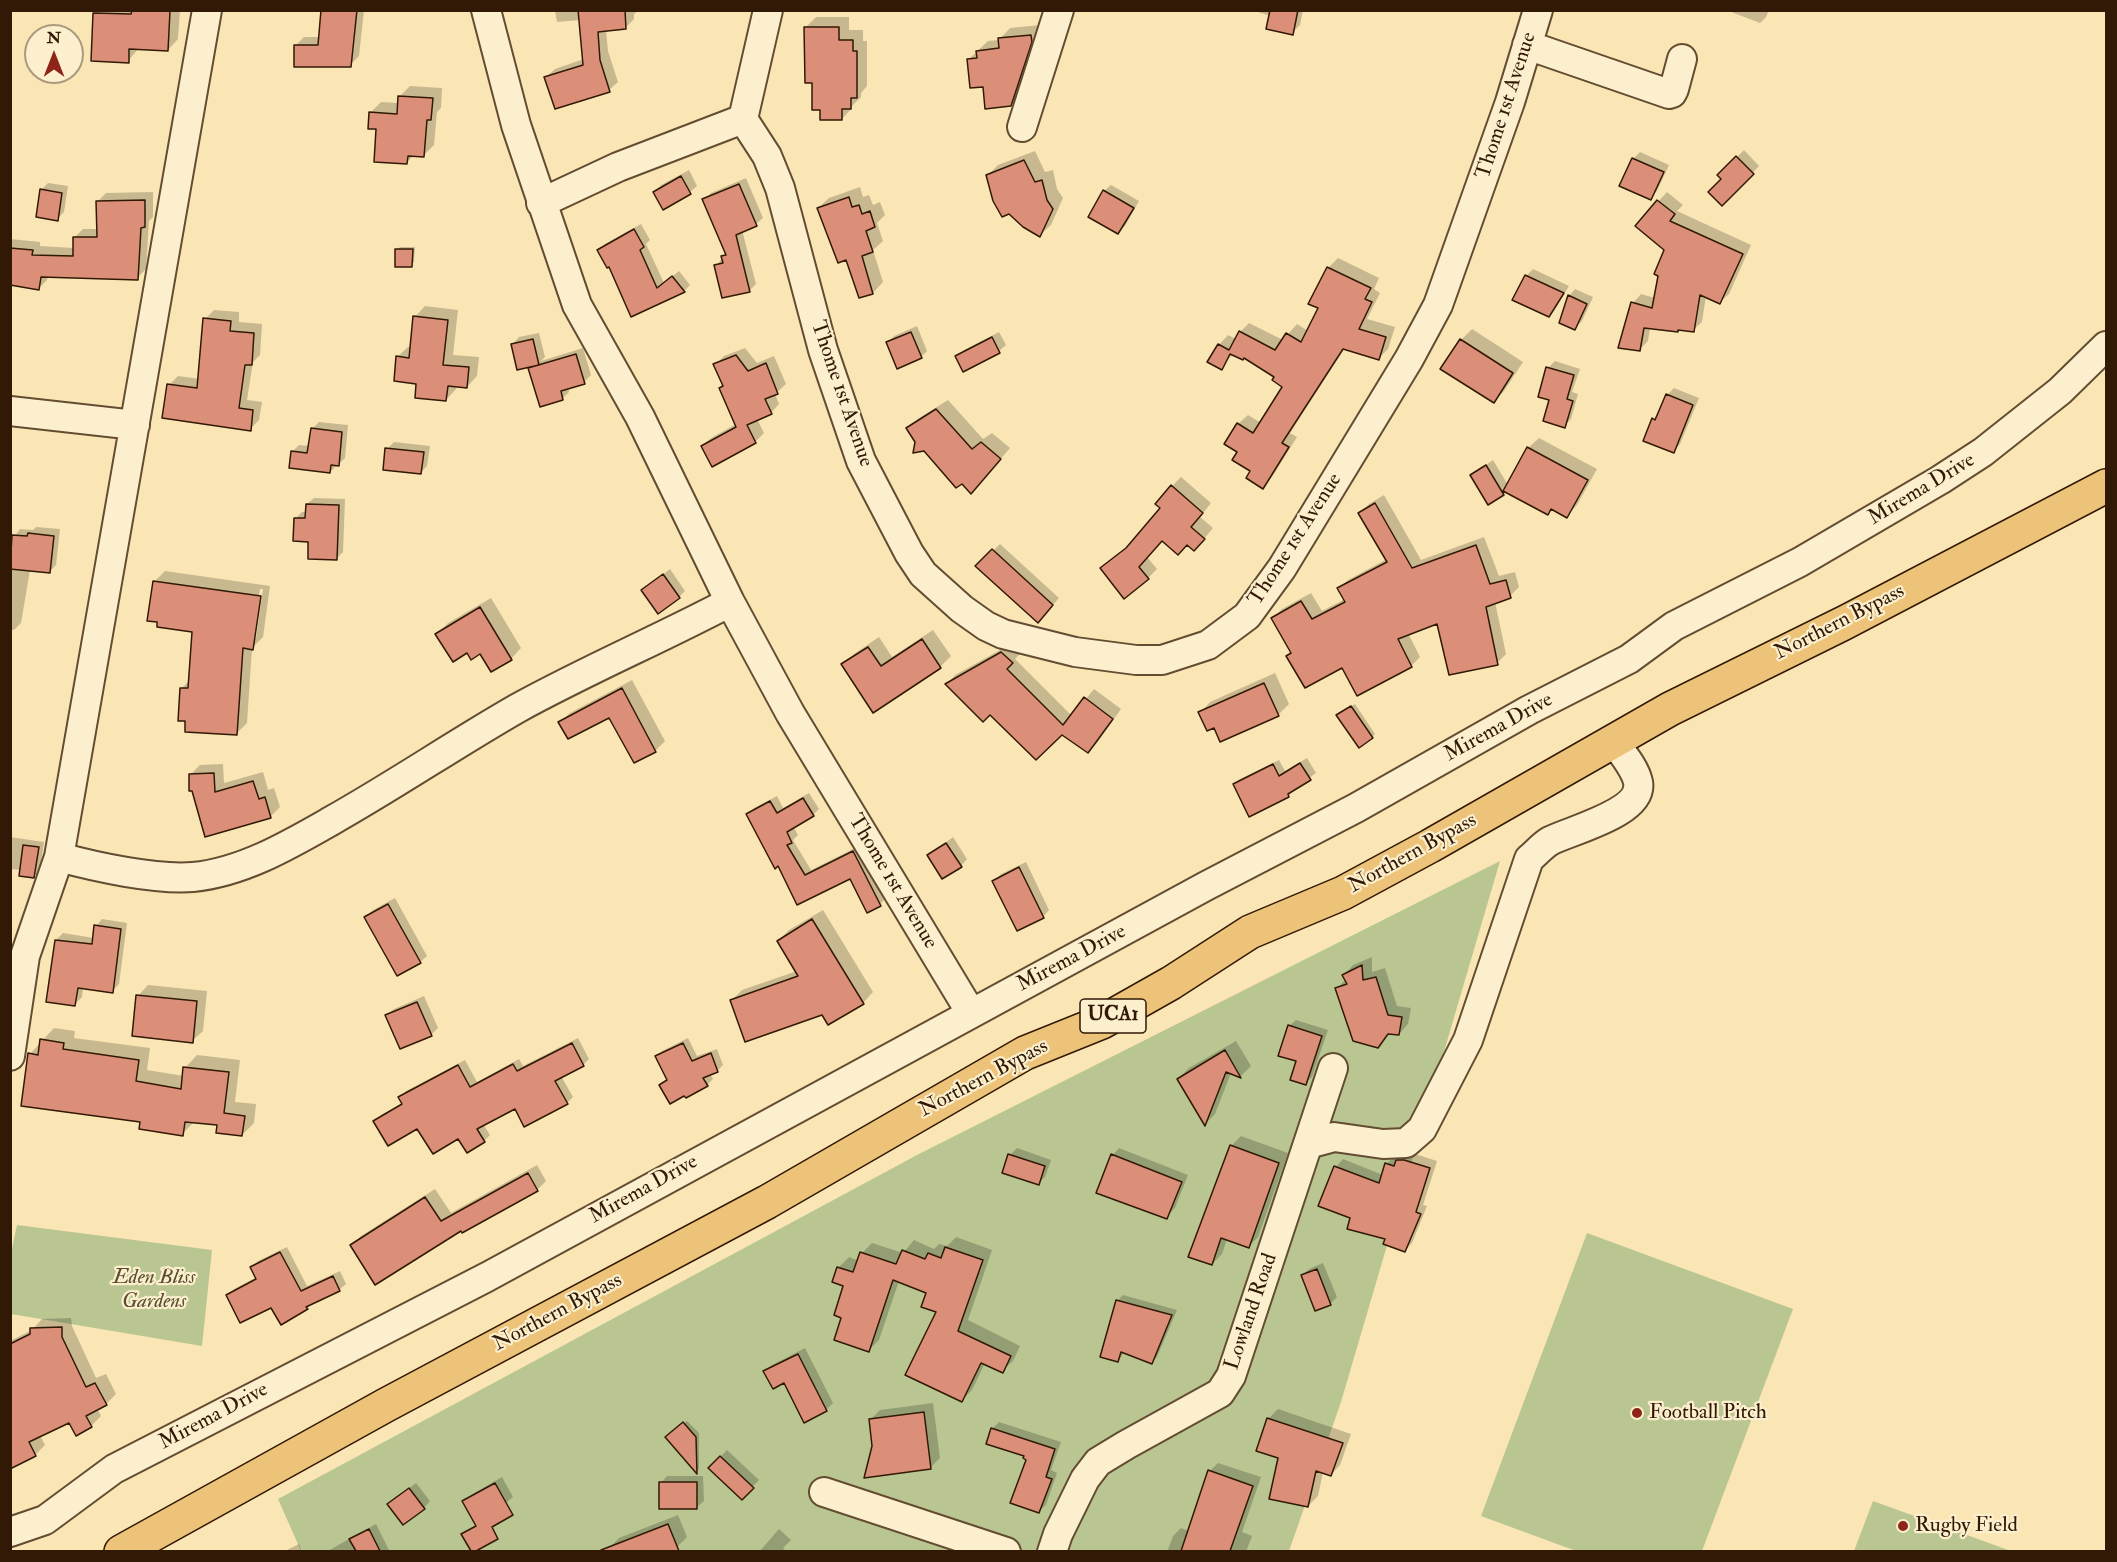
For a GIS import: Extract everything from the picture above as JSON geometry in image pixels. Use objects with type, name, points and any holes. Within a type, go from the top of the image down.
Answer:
[{"type":"main road","name":"Northern Bypass","points":[[121,1551],[386,1405],[767,1202],[1025,1053],[1102,1022],[1171,983],[1250,932],[1343,893],[1670,709],[1844,623],[2106,486]]},
{"type":"street","points":[[10,1056],[25,956],[59,857],[207,10]]},
{"type":"street","name":"Thome 1st Avenue","points":[[486,10],[516,125],[576,305],[640,417],[730,602],[790,713],[971,1014]]},
{"type":"street","points":[[541,203],[618,167],[743,118],[768,10]]},
{"type":"street","points":[[1022,127],[1059,10]]},
{"type":"street","name":"Thome 1st Avenue","points":[[743,118],[767,156],[780,188],[823,350],[861,461],[909,553],[923,574],[962,609],[986,626],[1004,634],[1075,652],[1136,660],[1162,660],[1208,645],[1248,616],[1282,568],[1376,413],[1438,305],[1499,135],[1538,10]]},
{"type":"street","points":[[1527,45],[1669,94],[1674,89],[1682,59]]},
{"type":"street","name":"Mirema Drive","points":[[10,1532],[45,1520],[114,1469],[487,1277],[1206,886],[1356,808],[1529,710],[1629,659],[1674,626],[1800,562],[1920,492],[1983,452],[2060,391],[2106,346]]},
{"type":"street","points":[[10,411],[135,425]]},
{"type":"street","points":[[59,857],[80,863],[163,877],[194,877],[246,864],[291,843],[362,804],[520,707],[730,602]]},
{"type":"street","points":[[1308,1144],[1334,1137],[1383,1143],[1406,1143],[1422,1129],[1468,1040],[1529,859],[1549,842],[1617,813],[1635,799],[1638,783],[1614,742]]},
{"type":"street","name":"Lowland Road","points":[[1052,1551],[1085,1479],[1098,1462],[1220,1393],[1226,1385],[1254,1311],[1333,1068]]},
{"type":"street","points":[[824,1492],[1006,1551]]},
{"type":"green space","points":[[1500,861],[1341,1402],[1289,1551],[301,1551],[278,1499],[917,1155]]},
{"type":"green space","name":"Eden Bliss Gardens","points":[[17,1225],[212,1250],[202,1346],[11,1314],[11,1253]]},
{"type":"green space","name":"Football Pitch","points":[[1587,1233],[1793,1309],[1702,1551],[1576,1551],[1481,1516]]},
{"type":"green space","name":"Rugby Field","points":[[1873,1501],[2011,1551],[1854,1551]]},
{"type":"building","points":[[132,10],[170,11],[168,51],[129,49],[129,63],[91,61],[93,13],[131,14]]},
{"type":"building","points":[[321,10],[357,10],[351,67],[294,67],[294,45],[318,45]]},
{"type":"building","points":[[578,10],[625,10],[626,29],[598,32],[600,60],[610,92],[555,109],[544,77],[583,65]]},
{"type":"building","points":[[1270,10],[1298,10],[1293,35],[1266,29]]},
{"type":"building","points":[[804,27],[839,27],[839,40],[853,40],[853,51],[857,51],[857,98],[851,98],[851,109],[842,109],[842,120],[820,120],[820,110],[812,110],[812,83],[805,83]]},
{"type":"building","points":[[1031,35],[1032,42],[1011,106],[985,109],[983,87],[970,88],[967,59],[977,58],[976,51],[999,48],[998,38]]},
{"type":"building","points":[[398,96],[433,98],[431,120],[427,120],[424,157],[408,156],[407,164],[374,162],[376,129],[368,129],[369,112],[397,114]]},
{"type":"building","points":[[1736,156],[1754,174],[1722,206],[1708,192],[1721,179],[1717,175]]},
{"type":"building","points":[[1632,158],[1664,172],[1651,200],[1619,186]]},
{"type":"building","points":[[1024,160],[1035,182],[1042,180],[1047,200],[1053,209],[1040,237],[1023,227],[1009,214],[1002,217],[993,201],[986,175]]},
{"type":"building","points":[[681,176],[691,194],[663,210],[653,192]]},
{"type":"building","points":[[739,184],[757,226],[736,235],[750,292],[722,298],[714,265],[723,263],[721,256],[726,255],[702,199]]},
{"type":"building","points":[[40,189],[62,193],[58,221],[36,217]]},
{"type":"building","points":[[1103,190],[1134,208],[1118,234],[1088,217]]},
{"type":"building","points":[[849,197],[852,207],[859,205],[862,214],[870,211],[875,227],[866,231],[873,252],[862,256],[873,294],[859,298],[846,260],[838,263],[817,208]]},
{"type":"building","points":[[145,200],[145,227],[141,228],[138,280],[41,277],[39,290],[10,285],[10,248],[33,250],[32,255],[73,256],[73,237],[97,237],[96,201]]},
{"type":"building","points":[[1657,200],[1675,214],[1670,221],[1743,254],[1720,304],[1700,295],[1694,332],[1644,328],[1640,351],[1618,348],[1631,302],[1652,308],[1658,276],[1654,274],[1664,250],[1635,226]]},
{"type":"building","points":[[634,229],[644,247],[640,250],[657,288],[672,276],[685,292],[631,317],[609,267],[607,268],[597,250]]},
{"type":"building","points":[[395,249],[413,249],[412,267],[395,267]]},
{"type":"building","points":[[1327,267],[1371,288],[1365,299],[1372,302],[1359,329],[1386,337],[1379,360],[1343,349],[1282,443],[1289,447],[1263,489],[1246,478],[1250,471],[1232,460],[1237,452],[1224,444],[1237,423],[1253,433],[1282,387],[1272,380],[1274,377],[1244,358],[1243,360],[1230,354],[1222,370],[1207,362],[1218,344],[1229,350],[1239,331],[1275,350],[1286,333],[1301,342],[1318,308],[1308,304]]},
{"type":"building","points":[[1525,275],[1564,293],[1549,317],[1512,300]]},
{"type":"building","points":[[1568,295],[1587,304],[1575,330],[1559,323]]},
{"type":"building","points":[[413,316],[448,320],[443,365],[469,367],[467,388],[448,386],[446,401],[415,398],[416,384],[394,381],[396,356],[409,358]]},
{"type":"building","points":[[203,318],[231,321],[230,331],[254,333],[252,365],[245,365],[239,408],[253,410],[251,431],[162,418],[167,384],[197,388]]},
{"type":"building","points":[[911,332],[922,358],[897,369],[886,342]]},
{"type":"building","points":[[992,337],[1000,353],[963,372],[955,356]]},
{"type":"building","points":[[533,339],[539,365],[517,370],[511,344]]},
{"type":"building","points":[[1460,339],[1513,373],[1494,403],[1440,369]]},
{"type":"building","points":[[576,354],[585,384],[561,391],[563,400],[540,407],[528,368]]},
{"type":"building","points":[[736,355],[748,371],[766,363],[778,394],[765,399],[772,414],[747,425],[756,443],[712,467],[701,446],[736,427],[719,388],[723,386],[713,364]]},
{"type":"building","points":[[1546,367],[1574,375],[1567,399],[1573,401],[1565,428],[1543,421],[1549,400],[1538,397]]},
{"type":"building","points":[[1666,394],[1693,405],[1674,453],[1643,441],[1652,418],[1655,420]]},
{"type":"building","points":[[936,409],[972,449],[981,442],[1001,459],[971,494],[962,484],[956,488],[924,451],[913,453],[915,442],[906,428]]},
{"type":"building","points":[[311,428],[342,432],[339,466],[331,465],[330,473],[289,468],[291,451],[307,453]]},
{"type":"building","points":[[1527,447],[1588,480],[1567,518],[1551,509],[1548,515],[1503,491]]},
{"type":"building","points":[[385,448],[424,452],[421,474],[383,470]]},
{"type":"building","points":[[1486,465],[1504,495],[1488,505],[1470,475]]},
{"type":"building","points":[[1171,485],[1203,513],[1191,527],[1205,539],[1194,551],[1187,545],[1178,555],[1162,541],[1139,567],[1149,579],[1124,599],[1100,568],[1126,548],[1160,508],[1155,504]]},
{"type":"building","points":[[1375,503],[1412,568],[1476,545],[1490,584],[1506,580],[1511,598],[1486,607],[1498,665],[1449,675],[1437,624],[1398,639],[1412,667],[1357,696],[1342,668],[1305,688],[1286,656],[1291,653],[1271,618],[1301,601],[1312,619],[1345,602],[1337,588],[1387,562],[1358,513]]},
{"type":"building","points":[[306,504],[339,505],[337,560],[308,559],[308,542],[293,541],[294,518],[305,518]]},
{"type":"building","points":[[28,533],[54,536],[50,573],[10,569],[12,535],[27,536]]},
{"type":"building","points":[[992,549],[1053,605],[1038,623],[975,566]]},
{"type":"building","points":[[663,574],[680,598],[658,614],[641,590]]},
{"type":"building","points":[[153,581],[261,596],[253,650],[243,648],[237,735],[185,732],[185,721],[178,721],[180,688],[188,688],[192,632],[157,627],[157,622],[147,621]]},
{"type":"building","points":[[480,607],[512,660],[491,672],[480,654],[471,660],[467,653],[453,662],[435,634]]},
{"type":"building","points":[[922,639],[941,668],[873,713],[841,664],[868,647],[881,666]]},
{"type":"building","points":[[1001,652],[1013,663],[1007,669],[1063,725],[1084,697],[1113,719],[1088,753],[1062,735],[1036,760],[990,715],[983,722],[945,684]]},
{"type":"building","points":[[1264,683],[1279,716],[1220,742],[1214,728],[1207,731],[1198,712]]},
{"type":"building","points":[[622,688],[656,752],[634,763],[609,718],[568,739],[558,722]]},
{"type":"building","points":[[1351,706],[1373,738],[1359,748],[1336,715]]},
{"type":"building","points":[[1300,763],[1311,780],[1288,794],[1289,797],[1249,817],[1233,784],[1273,764],[1279,776]]},
{"type":"building","points":[[214,773],[215,792],[253,781],[259,799],[265,797],[271,818],[205,837],[192,791],[189,791],[189,774]]},
{"type":"building","points":[[803,798],[814,816],[787,832],[792,843],[787,845],[805,875],[853,851],[881,906],[867,913],[850,879],[797,905],[778,866],[775,869],[746,814],[770,801],[777,813]]},
{"type":"building","points":[[946,843],[962,867],[942,879],[927,855]]},
{"type":"building","points":[[23,845],[39,847],[34,878],[19,876]]},
{"type":"building","points":[[1019,867],[1044,918],[1017,931],[992,881]]},
{"type":"building","points":[[388,904],[421,963],[397,976],[364,917]]},
{"type":"building","points":[[812,919],[864,1004],[828,1025],[822,1015],[745,1042],[730,1000],[798,976],[777,941]]},
{"type":"building","points":[[94,925],[121,929],[113,993],[78,988],[75,1006],[46,1002],[55,940],[92,944]]},
{"type":"building","points":[[1362,965],[1363,980],[1376,977],[1388,1015],[1402,1017],[1399,1035],[1388,1034],[1378,1048],[1353,1041],[1335,988],[1347,984],[1342,975]]},
{"type":"building","points":[[136,995],[197,1001],[193,1043],[132,1036]]},
{"type":"building","points":[[417,1002],[432,1036],[400,1049],[385,1015]]},
{"type":"building","points":[[1288,1025],[1322,1036],[1306,1085],[1290,1080],[1296,1061],[1278,1056]]},
{"type":"building","points":[[40,1039],[64,1043],[63,1049],[139,1060],[136,1081],[181,1089],[183,1067],[229,1072],[224,1113],[245,1116],[242,1136],[216,1133],[217,1125],[185,1122],[183,1136],[139,1129],[140,1122],[21,1106],[28,1053],[38,1055]]},
{"type":"building","points":[[572,1043],[584,1066],[555,1081],[568,1104],[524,1127],[515,1109],[477,1129],[485,1142],[467,1153],[458,1139],[433,1154],[417,1129],[388,1146],[373,1121],[402,1104],[398,1097],[458,1065],[470,1087],[513,1064],[517,1071]]},
{"type":"building","points":[[683,1043],[692,1061],[711,1053],[718,1072],[703,1078],[708,1086],[670,1104],[659,1085],[667,1080],[655,1056]]},
{"type":"building","points":[[1225,1050],[1241,1078],[1226,1072],[1205,1126],[1177,1079]]},
{"type":"building","points":[[1230,1145],[1279,1163],[1249,1248],[1221,1238],[1212,1265],[1188,1257]]},
{"type":"building","points":[[1008,1154],[1045,1166],[1039,1185],[1002,1173]]},
{"type":"building","points":[[1111,1154],[1182,1182],[1167,1219],[1096,1193]]},
{"type":"building","points":[[1396,1160],[1404,1160],[1430,1168],[1416,1212],[1421,1214],[1405,1252],[1383,1244],[1385,1239],[1347,1229],[1350,1218],[1318,1206],[1334,1166],[1379,1183],[1385,1163],[1394,1166]]},
{"type":"building","points":[[528,1173],[538,1191],[462,1233],[461,1231],[375,1285],[350,1245],[425,1197],[441,1221]]},
{"type":"building","points":[[945,1247],[983,1260],[958,1331],[1011,1356],[1003,1373],[981,1363],[962,1402],[905,1375],[936,1312],[921,1307],[926,1293],[893,1280],[869,1352],[834,1340],[841,1318],[834,1315],[843,1286],[832,1282],[837,1267],[853,1272],[860,1252],[896,1264],[902,1250],[925,1259],[928,1253],[941,1258]]},
{"type":"building","points":[[280,1252],[301,1291],[333,1276],[340,1291],[306,1307],[308,1309],[281,1325],[271,1308],[240,1323],[226,1295],[256,1279],[250,1267]]},
{"type":"building","points":[[1317,1269],[1331,1305],[1315,1311],[1301,1275]]},
{"type":"building","points":[[1116,1300],[1172,1315],[1152,1364],[1121,1352],[1118,1362],[1100,1357]]},
{"type":"building","points":[[62,1327],[62,1337],[86,1387],[95,1383],[107,1405],[86,1416],[92,1427],[76,1436],[69,1423],[29,1442],[36,1456],[10,1469],[10,1344],[30,1334],[30,1328]]},
{"type":"building","points":[[798,1354],[827,1411],[804,1423],[784,1383],[773,1389],[763,1371]]},
{"type":"building","points":[[924,1412],[931,1469],[864,1478],[872,1446],[869,1419]]},
{"type":"building","points":[[1267,1418],[1343,1443],[1331,1476],[1316,1471],[1308,1507],[1269,1499],[1278,1458],[1256,1451]]},
{"type":"building","points":[[683,1422],[696,1437],[697,1474],[665,1437]]},
{"type":"building","points":[[991,1428],[1055,1449],[1046,1477],[1052,1479],[1039,1513],[1010,1503],[1026,1460],[1024,1456],[986,1444]]},
{"type":"building","points":[[720,1456],[754,1488],[742,1500],[708,1468]]},
{"type":"building","points":[[1208,1470],[1253,1486],[1230,1551],[1181,1551]]},
{"type":"building","points":[[659,1482],[697,1482],[697,1509],[659,1509]]},
{"type":"building","points":[[495,1483],[513,1515],[492,1527],[498,1539],[476,1551],[471,1551],[461,1534],[476,1526],[462,1501]]},
{"type":"building","points":[[409,1488],[425,1509],[403,1525],[387,1504]]},
{"type":"building","points":[[668,1524],[679,1551],[601,1551],[601,1550]]},
{"type":"building","points":[[369,1529],[380,1551],[356,1551],[349,1539]]},
{"type":"place","name":"Football Pitch","points":[[1637,1413]]},
{"type":"place","name":"Rugby Field","points":[[1903,1526]]}]
